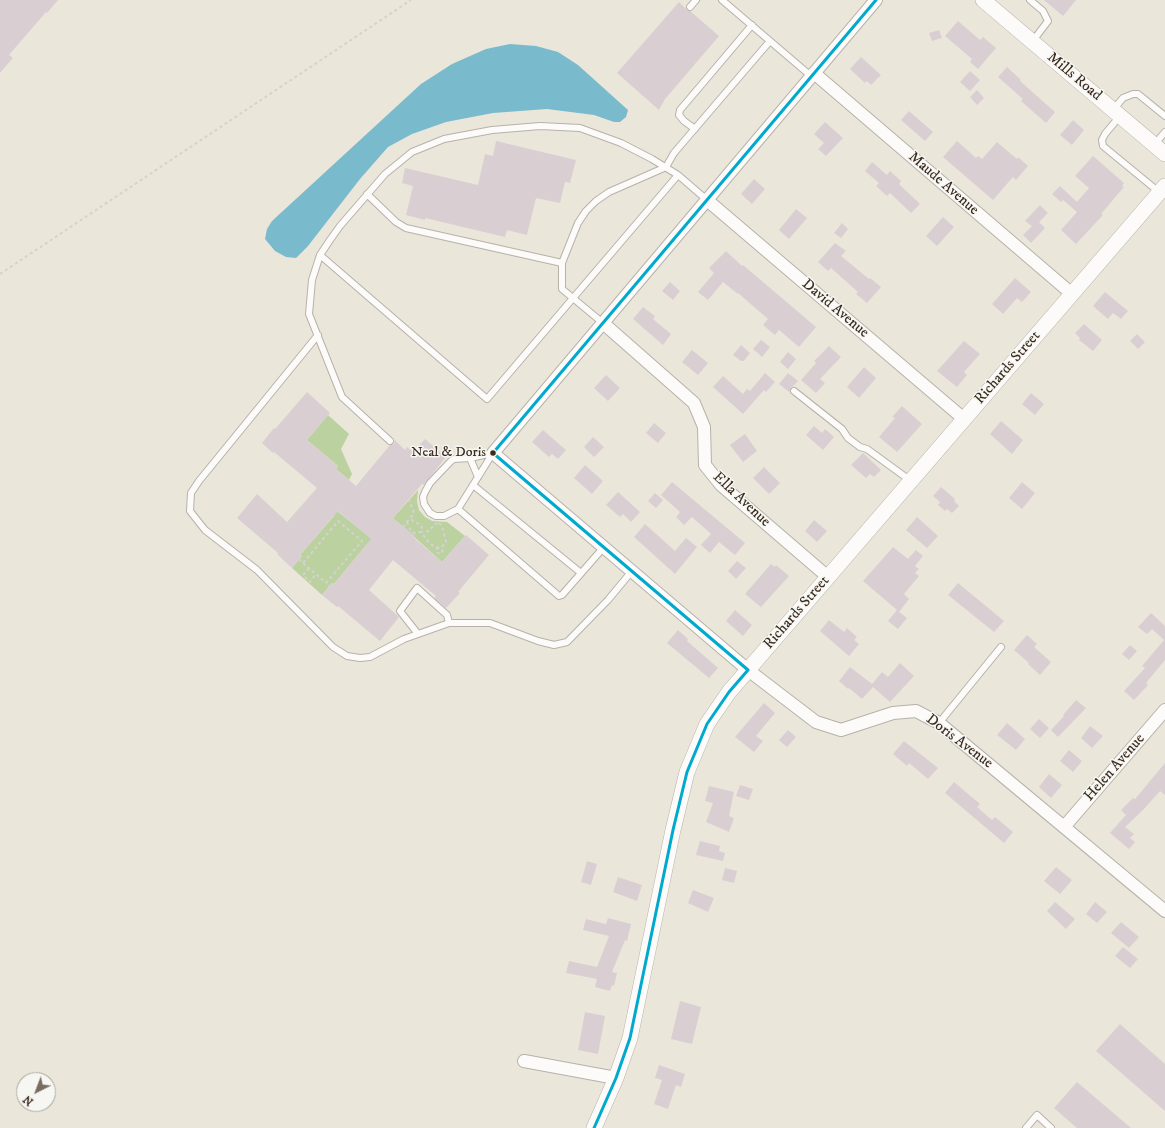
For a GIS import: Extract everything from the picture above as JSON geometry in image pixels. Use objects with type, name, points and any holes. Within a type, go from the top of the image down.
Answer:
[{"type":"street","points":[[493,453],[876,0]]},
{"type":"street","name":"Mills Road","points":[[983,0],[1160,150]]},
{"type":"street","name":"Maude Avenue","points":[[813,75],[1072,294]]},
{"type":"street","name":"Richards Street","points":[[594,1128],[616,1078],[630,1038],[673,830],[687,772],[707,724],[729,692],[1162,189]]},
{"type":"street","name":"David Avenue","points":[[707,200],[964,419]]},
{"type":"street","name":"Ella Avenue","points":[[603,323],[694,403],[704,427],[705,465],[721,485],[828,577]]},
{"type":"street","name":"Doris Avenue","points":[[493,453],[748,670],[816,722],[841,730],[893,713],[916,711],[939,723],[1165,911]]},
{"type":"street","name":"Helen Avenue","points":[[1064,826],[1165,710]]},
{"type":"street","points":[[524,1061],[616,1078]]},
{"type":"lane","points":[[690,7],[696,0]]},
{"type":"lane","points":[[722,0],[813,75]]},
{"type":"lane","points":[[1030,0],[1043,11],[1048,21],[1032,42]]},
{"type":"lane","points":[[694,129],[679,115],[680,110],[752,26]]},
{"type":"lane","points":[[603,323],[562,289],[562,263],[578,223],[586,211],[596,201],[609,192],[666,167],[674,153],[770,41]]},
{"type":"lane","points":[[1162,189],[1104,146],[1102,140],[1123,98],[1133,94],[1138,94],[1165,116]]},
{"type":"lane","points":[[390,441],[342,397],[309,314],[312,280],[320,255],[340,226],[367,194],[385,174],[412,152],[444,139],[492,130],[540,126],[580,128],[621,142],[666,167],[678,175],[707,200]]},
{"type":"lane","points":[[1160,150],[1165,132]]},
{"type":"lane","points":[[320,255],[487,399],[574,299],[678,175]]},
{"type":"lane","points":[[367,194],[396,222],[406,228],[562,263]]},
{"type":"lane","points":[[318,335],[199,482],[191,493],[190,511],[205,530],[257,570],[333,647],[347,656],[360,658],[370,657],[404,639],[449,623],[490,623],[538,641],[554,645],[567,642],[603,605],[632,571]]},
{"type":"lane","points":[[794,391],[842,429],[848,438],[860,447],[867,449],[911,481]]},
{"type":"lane","points":[[493,453],[458,510],[444,516],[436,516],[430,513],[424,504],[423,498],[426,488],[451,461],[454,459],[470,458],[493,453]]},
{"type":"lane","points":[[470,458],[478,477]]},
{"type":"lane","points":[[473,485],[581,573]]},
{"type":"lane","points":[[458,510],[559,596],[562,595],[604,547]]},
{"type":"lane","points":[[418,634],[400,611],[417,588],[447,615],[449,623]]},
{"type":"lane","points":[[939,723],[1001,647]]},
{"type":"lane","points":[[1026,1128],[1037,1115],[1052,1128]]},
{"type":"path","points":[[0,274],[411,0]]},
{"type":"path","points":[[403,527],[414,513],[409,500]]},
{"type":"path","points":[[411,518],[421,525],[421,532],[424,536],[427,540],[432,546],[442,546],[446,542],[442,526],[439,524],[435,524],[424,536]]},
{"type":"path","points":[[303,563],[338,521],[362,541],[326,583]]},
{"type":"path","points":[[407,522],[414,533],[429,531]]},
{"type":"path","points":[[438,547],[436,550],[441,554],[444,550],[442,546]]},
{"type":"path","points":[[299,559],[329,586]]},
{"type":"path","points":[[309,568],[302,576],[310,582],[316,574]]},
{"type":"green space","points":[[328,415],[349,434],[341,449],[352,474],[349,480],[336,469],[338,466],[307,440]]},
{"type":"green space","points":[[418,490],[417,501],[419,510],[425,517],[432,521],[447,522],[465,536],[442,562],[393,518]]},
{"type":"green space","points":[[336,510],[373,540],[367,544],[334,584],[332,583],[322,595],[292,568],[302,556],[300,555],[334,516]]},
{"type":"water","points":[[510,44],[536,46],[558,52],[578,65],[628,110],[626,117],[620,122],[614,122],[594,115],[547,109],[493,113],[446,122],[412,134],[388,147],[360,179],[308,246],[296,258],[286,257],[275,251],[265,239],[267,229],[272,221],[421,84],[452,64],[486,49]]},
{"type":"building","points":[[0,0],[58,0],[9,55],[13,58],[0,73]]},
{"type":"building","points":[[1044,0],[1076,0],[1063,16]]},
{"type":"building","points":[[679,2],[719,36],[665,99],[659,110],[617,73]]},
{"type":"building","points":[[958,21],[980,40],[983,37],[996,48],[978,69],[970,62],[972,59],[945,36]]},
{"type":"building","points":[[939,30],[942,38],[932,41],[929,33]]},
{"type":"building","points":[[861,57],[881,75],[871,85],[867,81],[865,83],[850,69]]},
{"type":"building","points":[[1007,67],[1021,80],[1020,81],[1055,112],[1046,123],[1021,101],[1023,99],[998,77]]},
{"type":"building","points":[[970,71],[980,80],[970,91],[960,82]]},
{"type":"building","points":[[977,90],[984,98],[977,105],[970,97]]},
{"type":"building","points":[[909,111],[933,132],[925,141],[901,120]]},
{"type":"building","points":[[1073,120],[1084,130],[1072,145],[1060,135]]},
{"type":"building","points":[[825,122],[843,138],[826,156],[818,149],[824,143],[814,134]]},
{"type":"building","points":[[496,141],[576,160],[570,183],[565,182],[560,203],[536,198],[527,235],[507,230],[505,237],[406,215],[413,186],[402,183],[405,168],[478,185],[485,154],[493,156]]},
{"type":"building","points":[[957,141],[976,158],[978,156],[982,159],[997,142],[1028,166],[1016,180],[1013,177],[993,200],[943,157]]},
{"type":"building","points":[[1093,156],[1124,183],[1122,186],[1124,187],[1101,214],[1103,215],[1076,244],[1061,230],[1077,212],[1063,200],[1061,202],[1052,194],[1060,186],[1077,202],[1089,188],[1075,176]]},
{"type":"building","points":[[872,162],[887,175],[890,171],[901,181],[899,184],[920,204],[911,213],[890,193],[887,196],[876,186],[879,183],[865,171]]},
{"type":"building","points":[[754,179],[765,189],[752,204],[741,194]]},
{"type":"building","points":[[1040,205],[1048,213],[1039,222],[1045,228],[1031,243],[1023,235],[1032,226],[1025,221]]},
{"type":"building","points":[[796,209],[807,218],[789,239],[779,230]]},
{"type":"building","points":[[943,217],[954,227],[937,246],[926,236]]},
{"type":"building","points":[[842,223],[848,229],[841,238],[834,233]]},
{"type":"building","points":[[835,243],[846,251],[841,256],[881,287],[867,303],[856,294],[858,292],[831,268],[828,271],[818,262]]},
{"type":"building","points":[[726,251],[816,327],[799,347],[779,330],[775,335],[763,325],[768,319],[723,282],[708,300],[698,292],[714,273],[709,268]]},
{"type":"building","points":[[1015,278],[1031,292],[1022,302],[1017,298],[1003,314],[992,304]]},
{"type":"building","points":[[670,282],[680,291],[673,300],[662,291]]},
{"type":"building","points":[[1105,292],[1128,311],[1121,319],[1113,313],[1108,319],[1093,306]]},
{"type":"building","points":[[643,307],[655,316],[653,319],[671,334],[663,345],[633,319]]},
{"type":"building","points":[[1084,324],[1102,340],[1093,351],[1079,340],[1080,338],[1075,333]]},
{"type":"building","points":[[1137,334],[1145,342],[1138,349],[1130,341]]},
{"type":"building","points":[[761,340],[770,347],[762,357],[753,349]]},
{"type":"building","points":[[964,341],[980,354],[964,372],[967,375],[957,387],[937,371]]},
{"type":"building","points":[[741,345],[750,353],[744,361],[741,361],[733,355]]},
{"type":"building","points":[[829,346],[841,357],[820,379],[825,383],[816,393],[801,380],[816,363],[814,361]]},
{"type":"building","points":[[692,350],[708,363],[698,375],[682,362]]},
{"type":"building","points":[[788,352],[796,359],[788,369],[780,362]]},
{"type":"building","points":[[864,367],[876,378],[859,398],[847,387]]},
{"type":"building","points":[[765,373],[775,382],[766,392],[764,390],[743,414],[713,387],[723,376],[743,394],[747,389],[750,391]]},
{"type":"building","points":[[788,373],[798,381],[789,392],[779,384]]},
{"type":"building","points":[[606,375],[620,388],[608,401],[594,388]]},
{"type":"building","points":[[307,392],[330,413],[307,440],[338,466],[336,469],[356,486],[390,445],[394,444],[395,440],[405,450],[407,447],[413,452],[425,439],[446,457],[424,485],[422,484],[393,518],[415,536],[414,538],[442,562],[466,535],[489,555],[458,592],[460,593],[446,608],[434,598],[436,596],[393,560],[369,590],[399,617],[380,641],[338,606],[337,607],[322,595],[332,583],[334,584],[371,539],[338,511],[300,555],[302,556],[292,568],[277,554],[278,553],[237,518],[257,494],[287,522],[317,488],[262,443]]},
{"type":"building","points":[[1031,393],[1044,404],[1035,415],[1022,404]]},
{"type":"building","points":[[902,406],[922,424],[897,452],[879,437],[895,418],[892,417]]},
{"type":"building","points":[[1001,421],[1023,440],[1012,454],[990,434]]},
{"type":"building","points":[[654,423],[666,433],[658,443],[646,433]]},
{"type":"building","points":[[814,426],[822,433],[825,429],[834,437],[823,450],[806,435]]},
{"type":"building","points":[[543,430],[566,450],[558,459],[552,454],[549,457],[532,442]]},
{"type":"building","points":[[745,434],[757,451],[743,462],[730,445]]},
{"type":"building","points":[[593,437],[604,447],[594,457],[584,447]]},
{"type":"building","points":[[863,453],[881,470],[874,477],[870,474],[866,478],[851,465]]},
{"type":"building","points":[[585,465],[603,481],[592,494],[574,478]]},
{"type":"building","points":[[764,467],[780,483],[769,494],[753,478]]},
{"type":"building","points":[[672,482],[745,543],[735,555],[719,542],[710,553],[701,545],[711,534],[692,517],[684,525],[676,517],[680,512],[661,495]]},
{"type":"building","points":[[1022,482],[1035,493],[1022,509],[1009,498]]},
{"type":"building","points":[[941,487],[955,499],[954,501],[959,506],[952,513],[947,509],[945,511],[938,505],[940,502],[933,496]]},
{"type":"building","points":[[618,492],[640,512],[631,522],[623,514],[620,517],[606,505]]},
{"type":"building","points":[[655,493],[663,500],[656,508],[648,501]]},
{"type":"building","points":[[917,517],[938,536],[927,548],[906,530]]},
{"type":"building","points":[[814,520],[827,531],[817,542],[805,531]]},
{"type":"building","points":[[645,524],[675,551],[686,538],[697,547],[675,574],[634,537]]},
{"type":"building","points":[[893,547],[908,559],[916,550],[923,556],[915,566],[919,569],[915,573],[919,576],[904,594],[909,599],[899,612],[907,618],[898,629],[888,621],[897,610],[863,581]]},
{"type":"building","points":[[737,561],[746,568],[736,579],[728,571]]},
{"type":"building","points":[[771,564],[775,567],[776,565],[789,576],[761,607],[745,594]]},
{"type":"building","points":[[958,583],[1004,621],[994,632],[948,595]]},
{"type":"building","points":[[735,610],[752,625],[743,636],[726,621]]},
{"type":"building","points":[[1151,613],[1165,626],[1165,660],[1146,683],[1148,685],[1134,700],[1124,691],[1145,668],[1142,666],[1164,640],[1152,629],[1147,634],[1138,627]]},
{"type":"building","points":[[829,620],[844,632],[847,628],[857,637],[854,640],[859,644],[849,656],[820,631]]},
{"type":"building","points":[[678,630],[688,639],[687,641],[718,668],[709,678],[667,643]]},
{"type":"building","points":[[1027,635],[1037,644],[1034,647],[1051,662],[1040,675],[1014,650]]},
{"type":"building","points":[[1130,645],[1137,651],[1129,660],[1122,654]]},
{"type":"building","points":[[900,663],[914,676],[890,702],[873,687],[862,699],[839,681],[850,667],[872,684],[882,672],[888,677]]},
{"type":"building","points":[[1076,700],[1086,708],[1058,737],[1051,730]]},
{"type":"building","points":[[764,703],[775,713],[756,736],[763,741],[754,752],[735,737]]},
{"type":"building","points":[[1039,719],[1049,728],[1040,738],[1030,729]]},
{"type":"building","points":[[1007,723],[1025,739],[1016,750],[997,735]]},
{"type":"building","points":[[1090,726],[1103,736],[1092,748],[1081,738]]},
{"type":"building","points":[[788,730],[796,737],[787,747],[779,740]]},
{"type":"building","points":[[904,741],[938,768],[928,779],[909,763],[907,766],[893,754]]},
{"type":"building","points":[[1069,750],[1082,761],[1073,772],[1060,761]]},
{"type":"building","points":[[1165,763],[1165,795],[1160,791],[1125,827],[1134,834],[1130,838],[1135,842],[1129,849],[1110,833],[1126,815],[1121,810],[1133,798],[1135,799]]},
{"type":"building","points":[[1049,774],[1062,785],[1051,798],[1039,787]]},
{"type":"building","points":[[954,782],[980,804],[977,807],[992,820],[995,817],[1013,832],[1004,843],[945,793]]},
{"type":"building","points":[[740,785],[753,789],[749,800],[736,796]]},
{"type":"building","points":[[709,786],[734,792],[729,816],[734,818],[729,832],[706,822],[713,803],[705,801]]},
{"type":"building","points":[[700,841],[720,846],[719,851],[725,853],[723,861],[696,855]]},
{"type":"building","points":[[587,861],[597,864],[591,885],[581,882]]},
{"type":"building","points":[[1056,867],[1072,880],[1060,894],[1044,881]]},
{"type":"building","points":[[725,868],[737,871],[734,883],[722,880]]},
{"type":"building","points":[[618,877],[642,885],[637,901],[613,892]]},
{"type":"building","points":[[693,890],[714,898],[708,912],[688,903]]},
{"type":"building","points":[[1055,902],[1075,919],[1066,929],[1047,911]]},
{"type":"building","points":[[1095,902],[1107,912],[1097,923],[1086,914]]},
{"type":"building","points":[[608,918],[631,924],[627,941],[625,940],[612,972],[617,973],[614,986],[612,985],[610,991],[595,987],[597,979],[566,973],[569,961],[597,967],[609,936],[583,930],[586,919],[606,924]]},
{"type":"building","points":[[1121,922],[1139,937],[1129,948],[1111,933]]},
{"type":"building","points":[[1123,947],[1138,959],[1130,968],[1115,956]]},
{"type":"building","points":[[680,1001],[701,1007],[692,1044],[671,1039]]},
{"type":"building","points":[[585,1012],[605,1016],[598,1054],[578,1050]]},
{"type":"building","points":[[1120,1024],[1165,1064],[1165,1111],[1096,1051]]},
{"type":"building","points":[[659,1065],[685,1074],[681,1087],[676,1085],[668,1109],[654,1104],[662,1080],[655,1078]]},
{"type":"building","points":[[1077,1082],[1131,1128],[1077,1128],[1054,1108]]},
{"type":"transit line","points":[[594,1128],[616,1078],[630,1038],[673,830],[687,772],[707,724],[729,692],[748,670],[493,453],[876,0]]},
{"type":"place","name":"Neal & Doris","points":[[493,453]]}]
